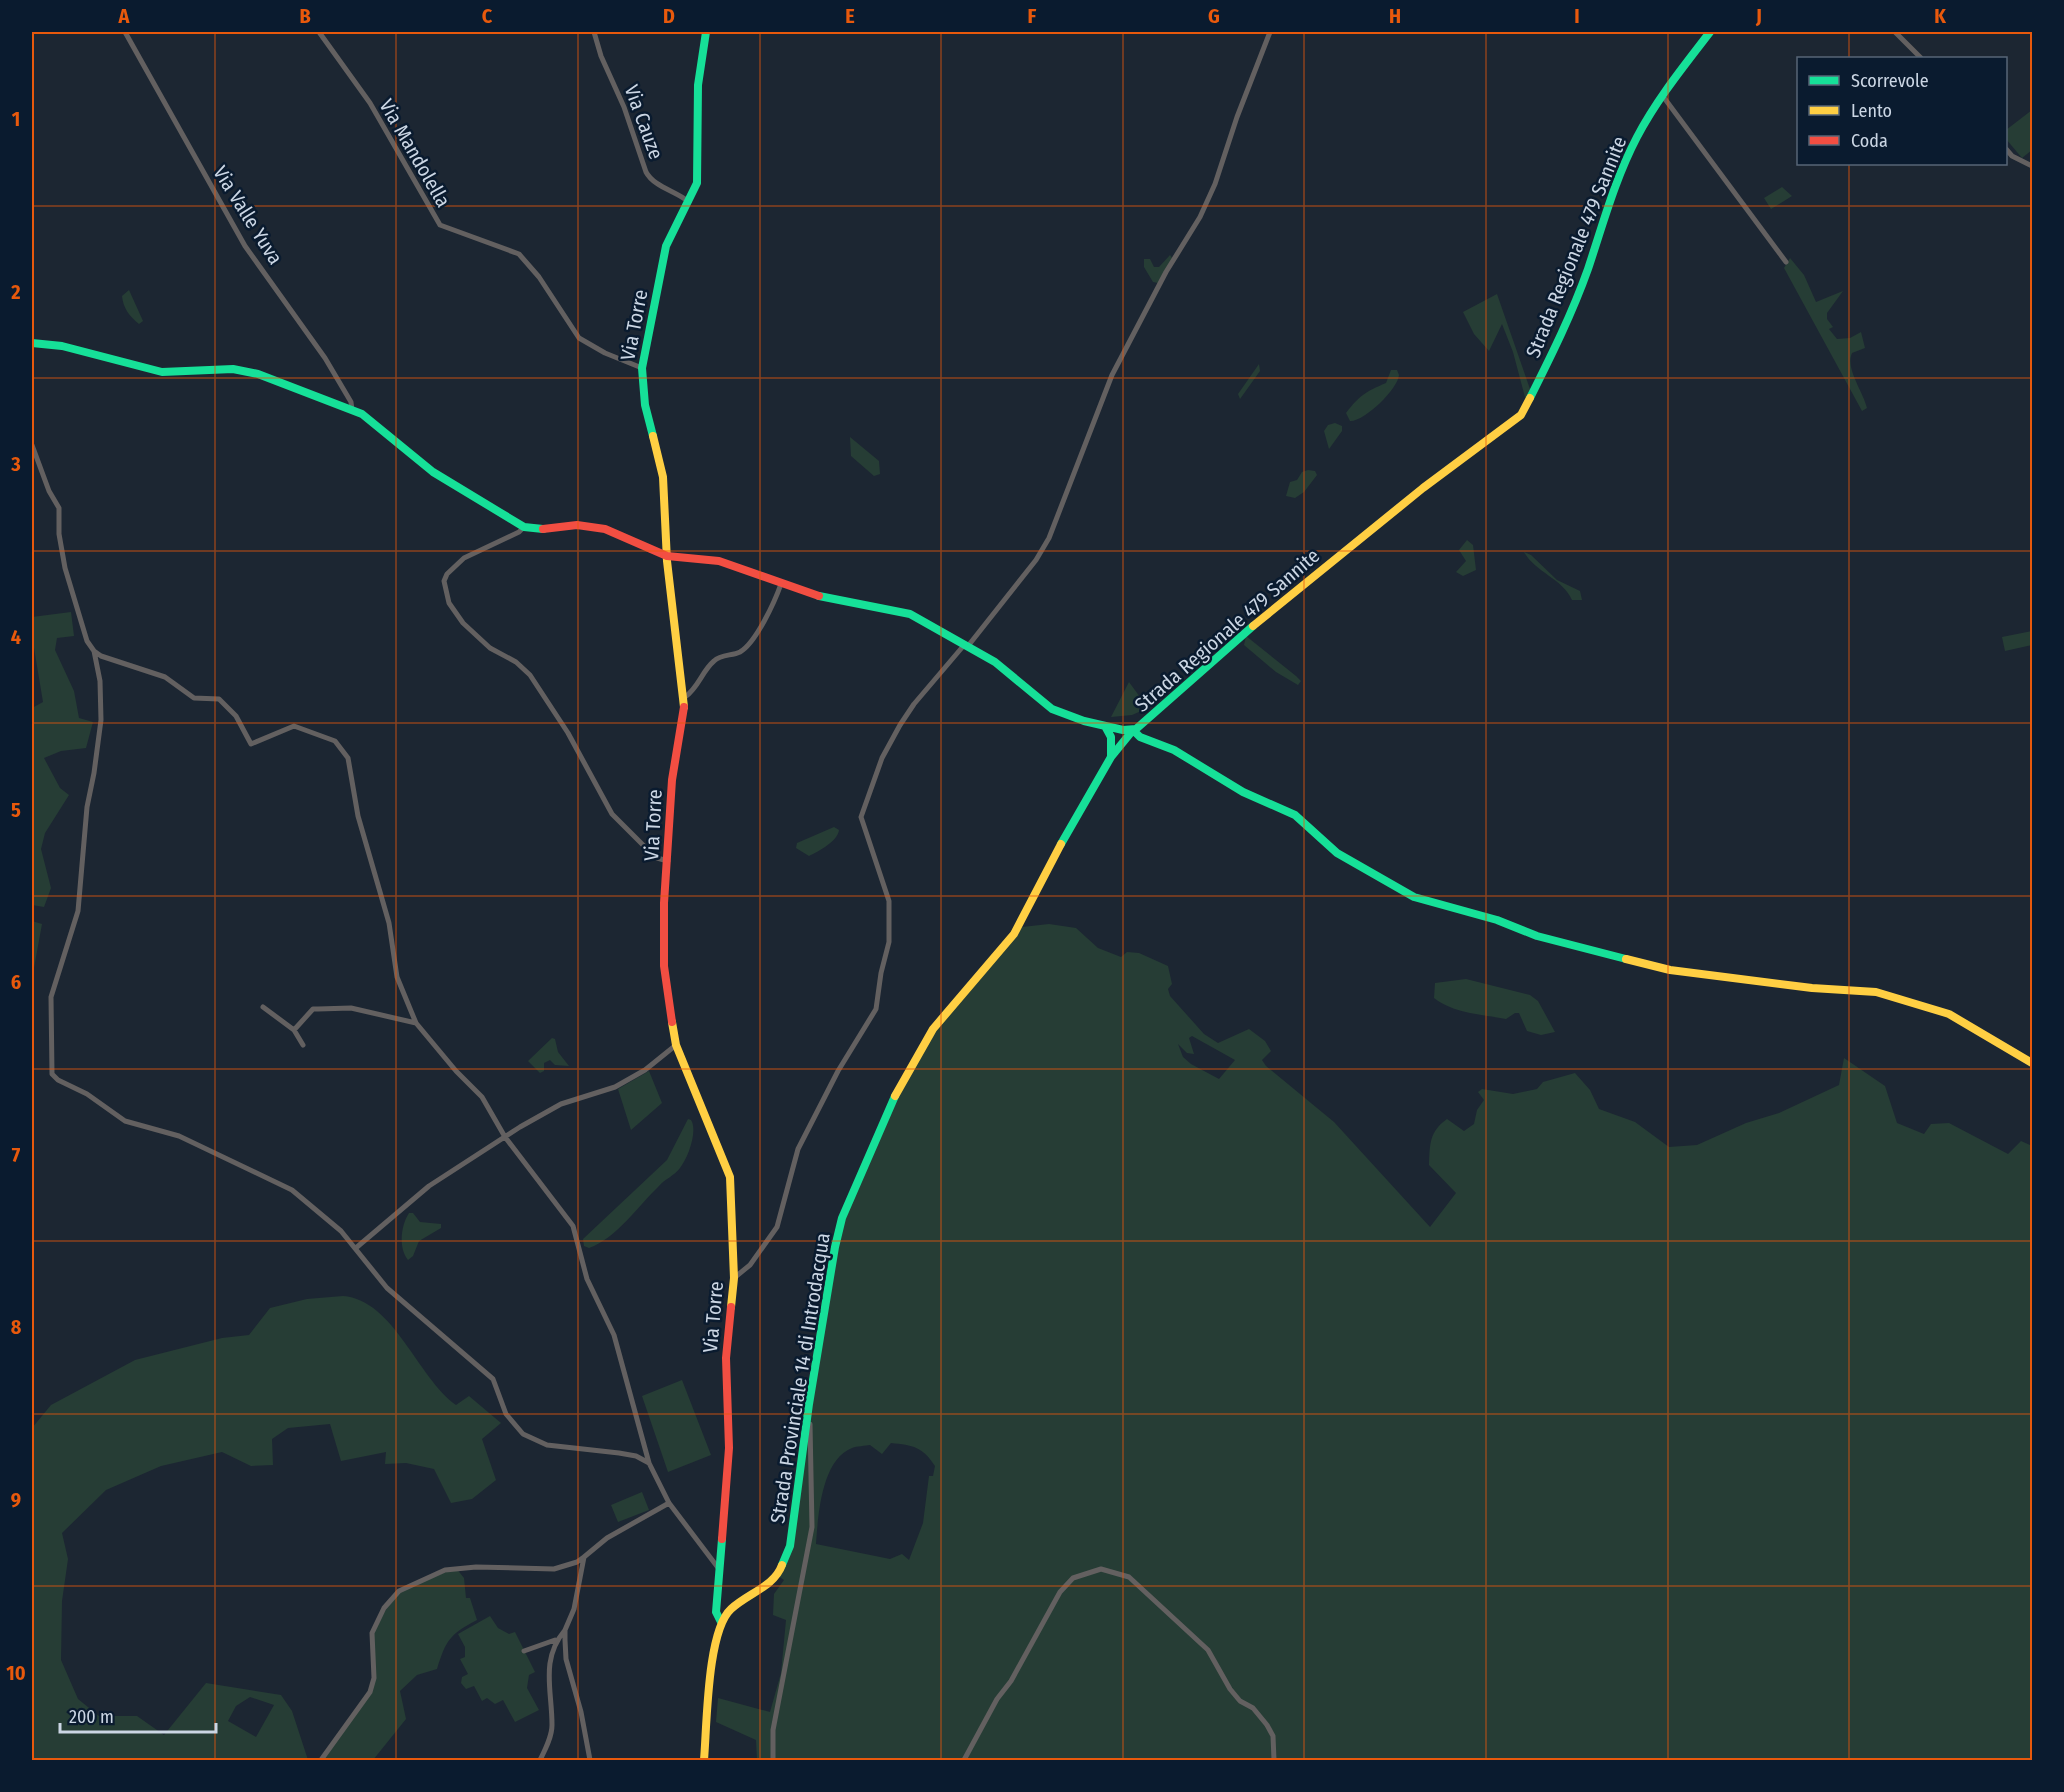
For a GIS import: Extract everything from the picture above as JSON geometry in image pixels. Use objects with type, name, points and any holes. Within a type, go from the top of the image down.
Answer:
[{"type":"main road","name":"Via Torre","points":[[706,32],[698,85],[697,183],[666,246],[642,368],[644,398],[663,477],[667,556],[685,697],[672,780],[663,957],[676,1045],[730,1177],[734,1278],[726,1358],[729,1448],[716,1615],[721,1622]]},
{"type":"main road","name":"Strada Regionale 479 Sannite","points":[[524,527],[596,527],[619,534],[667,556],[711,559],[833,601],[910,614],[995,662],[1052,709],[1105,726],[1133,730],[1143,725],[1269,612],[1423,488],[1521,414],[1565,328],[1588,268],[1612,192],[1637,137],[1662,95],[1710,32]]},
{"type":"main road","points":[[32,343],[62,346],[162,372],[250,371],[352,410],[378,425],[433,472],[524,527]]},
{"type":"main road","points":[[1105,726],[1111,737],[1111,757]]},
{"type":"main road","points":[[1133,730],[1140,737],[1174,750],[1243,792],[1295,815],[1337,853],[1414,897],[1497,920],[1537,936],[1670,970],[1812,988],[1873,992],[1917,1002],[1949,1014],[2032,1063]]},
{"type":"main road","name":"Strada Provinciale 14 di Introdacqua","points":[[704,1761],[714,1647],[721,1622],[742,1600],[770,1584],[778,1576],[787,1558],[794,1530],[807,1423],[838,1230],[881,1125],[900,1085],[933,1029],[1014,934],[1044,874],[1111,757],[1133,730]]},
{"type":"street","name":"Via Valle Yuva","points":[[125,32],[245,246],[325,358],[351,402],[352,410]]},
{"type":"street","name":"Via Mandolella","points":[[319,32],[370,103],[440,225],[519,254],[539,278],[579,338],[605,353],[642,368]]},
{"type":"street","name":"Via Cauze","points":[[594,32],[601,56],[624,106],[646,172],[652,180],[676,192],[689,202]]},
{"type":"street","points":[[734,1278],[750,1265],[777,1227],[798,1149],[837,1071],[876,1009],[879,980],[890,937],[889,901],[861,817],[882,758],[904,718],[1036,560],[1049,538],[1112,375],[1166,272],[1200,217],[1215,184],[1236,117],[1270,32]]},
{"type":"street","points":[[1895,32],[1920,57]]},
{"type":"street","points":[[1662,95],[1786,262]]},
{"type":"street","points":[[2007,150],[2012,156],[2032,166]]},
{"type":"street","points":[[32,445],[49,491],[59,508],[59,534],[65,568],[87,641],[94,651],[101,656],[165,677],[194,698],[219,699],[236,716],[251,744],[294,726],[311,730],[339,744],[351,766],[358,816],[389,923],[397,977],[416,1023],[456,1071],[482,1096],[505,1137],[573,1226],[587,1279],[614,1335],[649,1463],[669,1503],[719,1569]]},
{"type":"street","points":[[524,527],[519,532],[464,558],[447,574],[444,581],[449,603],[463,623],[490,648],[516,662],[530,675],[568,733],[612,814],[657,858],[668,861]]},
{"type":"street","points":[[685,697],[699,685],[712,662],[718,657],[734,654],[745,648],[766,618],[782,584]]},
{"type":"street","points":[[94,651],[102,699],[99,740],[87,807],[78,911],[51,997],[52,1074],[58,1080],[87,1094],[125,1121],[179,1137],[275,1180],[317,1210],[357,1247],[387,1288],[493,1379],[506,1414],[523,1434],[547,1445],[619,1453],[636,1456],[649,1463]]},
{"type":"street","points":[[263,1007],[294,1030],[303,1045]]},
{"type":"street","points":[[294,1030],[313,1009],[351,1008],[416,1023]]},
{"type":"street","points":[[357,1247],[429,1186],[505,1137],[561,1104],[615,1087],[645,1070],[676,1045]]},
{"type":"street","points":[[773,1761],[773,1730],[812,1527],[810,1424],[807,1423]]},
{"type":"street","points":[[321,1761],[370,1692],[374,1678],[372,1633],[384,1608],[399,1591],[445,1570],[476,1567],[554,1569],[577,1562],[607,1538],[669,1503]]},
{"type":"street","points":[[524,1651],[555,1640],[565,1630],[574,1609],[584,1557]]},
{"type":"street","points":[[964,1761],[988,1714],[1011,1681],[1060,1592],[1072,1578],[1101,1569],[1129,1577],[1208,1650],[1230,1689],[1240,1701],[1253,1708],[1268,1725],[1273,1736],[1274,1761]]},
{"type":"street","points":[[565,1630],[566,1659],[581,1712],[590,1761]]},
{"type":"street","points":[[540,1761],[552,1727],[548,1673],[555,1640]]},
{"type":"green space","points":[[2032,110],[2032,150],[2022,158],[2007,140],[2007,129]]},
{"type":"green space","points":[[1782,187],[1792,196],[1771,209],[1764,198]]},
{"type":"green space","points":[[1170,255],[1173,259],[1158,283],[1153,282],[1144,267],[1144,259],[1150,259],[1154,267],[1159,267]]},
{"type":"green space","points":[[1790,258],[1804,275],[1816,302],[1843,291],[1827,313],[1827,319],[1833,327],[1829,329],[1837,339],[1850,338],[1861,332],[1865,348],[1852,353],[1850,359],[1867,408],[1862,411],[1784,268]]},
{"type":"green space","points":[[129,290],[143,321],[139,324],[125,308],[122,296]]},
{"type":"green space","points":[[1497,294],[1531,392],[1526,401],[1513,352],[1502,324],[1489,351],[1474,334],[1463,312]]},
{"type":"green space","points":[[1259,364],[1260,371],[1240,399],[1238,394]]},
{"type":"green space","points":[[1391,370],[1397,370],[1399,375],[1387,396],[1371,411],[1350,421],[1346,413],[1363,395],[1386,383]]},
{"type":"green space","points":[[1335,423],[1342,426],[1342,431],[1329,449],[1324,431],[1328,425]]},
{"type":"green space","points":[[850,437],[879,461],[880,474],[874,476],[851,456]]},
{"type":"green space","points":[[1315,471],[1317,475],[1304,492],[1295,498],[1286,496],[1290,482],[1297,480],[1302,472]]},
{"type":"green space","points":[[1467,540],[1473,545],[1476,570],[1463,576],[1456,572],[1466,561],[1459,550]]},
{"type":"green space","points":[[1524,552],[1531,555],[1557,580],[1580,591],[1582,600],[1572,600],[1562,586],[1535,565]]},
{"type":"green space","points":[[71,612],[74,636],[57,638],[55,650],[74,691],[79,718],[93,722],[86,748],[61,751],[44,758],[60,788],[69,795],[45,833],[41,849],[51,888],[44,907],[32,905],[32,708],[43,702],[32,647],[32,617]]},
{"type":"green space","points":[[2032,631],[2032,645],[2005,651],[2002,637]]},
{"type":"green space","points":[[1246,636],[1296,676],[1301,681],[1298,685],[1276,672],[1244,645]]},
{"type":"green space","points":[[1129,682],[1148,708],[1132,715],[1111,717]]},
{"type":"green space","points":[[834,827],[839,830],[835,838],[809,856],[796,848],[797,843]]},
{"type":"green space","points":[[32,921],[42,924],[32,979]]},
{"type":"green space","points":[[1049,924],[1076,928],[1098,948],[1121,957],[1127,952],[1139,953],[1168,966],[1172,984],[1168,989],[1170,996],[1204,1034],[1218,1043],[1249,1029],[1265,1041],[1271,1051],[1262,1060],[1266,1066],[1334,1122],[1430,1227],[1456,1193],[1429,1165],[1432,1139],[1441,1124],[1447,1119],[1464,1131],[1474,1124],[1477,1110],[1484,1100],[1478,1092],[1482,1089],[1513,1094],[1537,1089],[1543,1082],[1575,1073],[1590,1090],[1599,1109],[1635,1122],[1669,1147],[1697,1145],[1746,1123],[1779,1113],[1839,1085],[1844,1058],[1885,1086],[1897,1123],[1924,1134],[1931,1124],[1949,1123],[2008,1154],[2021,1141],[2030,1145],[2032,1168],[2032,1760],[757,1760],[756,1740],[716,1722],[718,1698],[770,1712],[781,1673],[786,1620],[773,1615],[774,1594],[784,1580],[778,1576],[787,1558],[835,1247],[881,1125],[933,1029],[1022,927]],"holes":[[[1192,1036],[1235,1060],[1219,1079],[1191,1064],[1183,1057],[1178,1044],[1187,1053],[1194,1054],[1189,1038]],[[891,1443],[917,1448],[935,1466],[933,1476],[929,1476],[923,1523],[909,1560],[902,1554],[890,1559],[816,1544],[823,1490],[834,1464],[842,1454],[852,1448],[870,1445],[882,1454]]]},
{"type":"green space","points":[[1466,979],[1530,995],[1538,1001],[1555,1032],[1541,1035],[1527,1031],[1519,1013],[1506,1019],[1459,1010],[1434,998],[1435,983]]},
{"type":"green space","points":[[552,1038],[555,1039],[558,1052],[569,1066],[555,1065],[550,1060],[544,1063],[544,1071],[540,1073],[528,1061]]},
{"type":"green space","points":[[649,1071],[662,1103],[631,1130],[618,1089]]},
{"type":"green space","points":[[688,1119],[693,1125],[693,1137],[680,1168],[609,1237],[589,1248],[584,1246],[583,1239],[667,1160]]},
{"type":"green space","points":[[409,1213],[413,1213],[420,1222],[441,1224],[441,1228],[419,1241],[413,1256],[408,1260],[403,1249],[402,1236]]},
{"type":"green space","points":[[343,1296],[361,1301],[377,1311],[391,1325],[429,1377],[456,1405],[469,1396],[501,1423],[482,1439],[496,1480],[472,1499],[451,1503],[434,1469],[406,1463],[385,1464],[386,1452],[341,1461],[330,1424],[288,1428],[272,1439],[273,1465],[251,1466],[222,1452],[161,1466],[106,1490],[62,1533],[68,1559],[62,1601],[61,1660],[78,1699],[99,1716],[137,1716],[164,1735],[206,1683],[281,1695],[292,1711],[308,1760],[32,1760],[32,1428],[51,1405],[135,1360],[222,1338],[249,1335],[270,1308],[307,1299]],"holes":[[[250,1697],[274,1705],[256,1737],[228,1721],[236,1706]]]},
{"type":"green space","points":[[682,1380],[711,1455],[668,1472],[642,1396]]},
{"type":"green space","points":[[642,1492],[649,1510],[618,1522],[611,1505]]},
{"type":"green space","points":[[456,1568],[464,1578],[466,1598],[470,1598],[477,1620],[461,1629],[450,1639],[437,1669],[417,1675],[400,1691],[406,1719],[373,1760],[321,1760],[372,1685],[374,1627],[399,1591]]},
{"type":"green space","points":[[490,1616],[498,1628],[509,1634],[515,1632],[535,1672],[529,1675],[527,1688],[539,1710],[515,1722],[503,1700],[495,1704],[487,1698],[482,1701],[474,1686],[466,1689],[461,1683],[462,1677],[468,1674],[460,1659],[465,1657],[465,1647],[458,1634]]},
{"type":"traffic: fast","points":[[653,436],[645,405],[642,368],[666,246],[697,183],[698,85],[706,32]]},
{"type":"traffic: fast","points":[[1530,398],[1575,302],[1629,153],[1662,96],[1710,32]]},
{"type":"traffic: fast","points":[[32,343],[62,346],[162,372],[233,369],[258,374],[362,414],[433,472],[524,527],[543,529]]},
{"type":"traffic: fast","points":[[819,596],[910,614],[995,662],[1052,709],[1084,721],[1123,730],[1136,729],[1253,626]]},
{"type":"traffic: fast","points":[[1061,844],[1111,757],[1111,737],[1105,726]]},
{"type":"traffic: fast","points":[[1111,757],[1133,730],[1140,737],[1174,750],[1243,792],[1295,815],[1337,853],[1414,897],[1497,920],[1537,936],[1626,959]]},
{"type":"traffic: fast","points":[[782,1565],[790,1546],[809,1404],[835,1247],[842,1218],[895,1096]]},
{"type":"traffic: fast","points":[[721,1622],[716,1612],[722,1539]]},
{"type":"traffic: slow","points":[[1253,626],[1423,488],[1521,415],[1530,398]]},
{"type":"traffic: slow","points":[[653,436],[663,477],[667,561],[684,707]]},
{"type":"traffic: slow","points":[[895,1096],[933,1029],[1014,934],[1061,844]]},
{"type":"traffic: slow","points":[[1626,959],[1670,970],[1812,988],[1876,992],[1949,1014],[2032,1063]]},
{"type":"traffic: slow","points":[[672,1022],[676,1045],[730,1177],[734,1278],[731,1307]]},
{"type":"traffic: slow","points":[[704,1760],[713,1657],[723,1620],[738,1603],[773,1579],[782,1565]]},
{"type":"traffic: jam","points":[[543,529],[577,525],[605,529],[667,556],[719,561],[819,596]]},
{"type":"traffic: jam","points":[[672,1022],[664,966],[664,903],[672,780],[684,707]]},
{"type":"traffic: jam","points":[[722,1539],[729,1448],[726,1358],[731,1307]]}]
